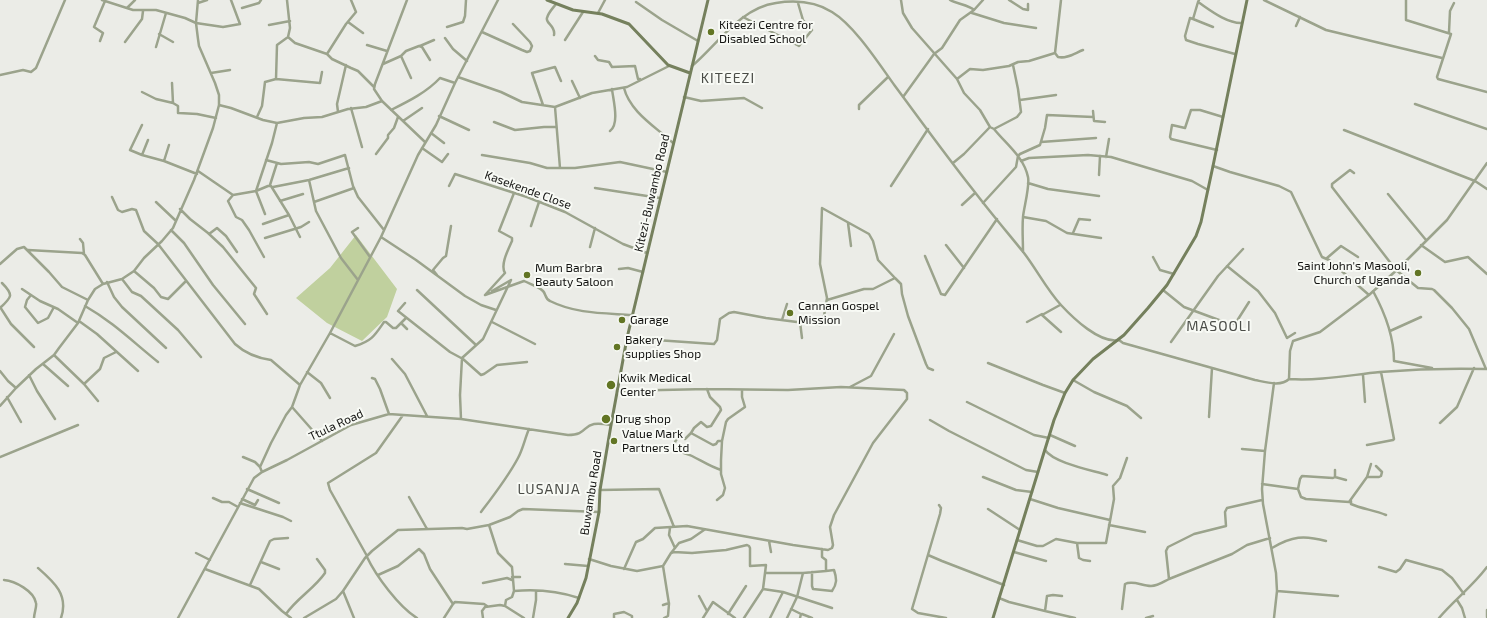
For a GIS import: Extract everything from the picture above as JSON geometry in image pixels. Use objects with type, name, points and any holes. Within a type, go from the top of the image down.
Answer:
[{"type":"street","points":[[0,75],[21,70],[31,72],[36,68],[65,0]]},
{"type":"street","points":[[100,41],[103,33],[94,27],[104,0],[127,8],[143,11],[156,10],[185,18],[196,23],[222,27],[240,24],[232,0]]},
{"type":"street","points":[[127,8],[135,0]]},
{"type":"street","points":[[0,406],[29,375],[54,355],[78,322],[95,289],[107,282],[122,279],[134,271],[144,258],[171,230],[197,172],[216,118],[219,105],[219,95],[199,46],[196,23],[198,1],[207,0]]},
{"type":"street","points":[[242,8],[259,3],[261,0]]},
{"type":"street","points":[[288,0],[290,21],[288,38]]},
{"type":"street","points":[[327,54],[341,31],[356,12],[351,0]]},
{"type":"street","points":[[374,87],[408,0]]},
{"type":"street","points":[[447,27],[463,22],[466,0]]},
{"type":"street","points":[[260,467],[271,443],[292,406],[300,385],[330,333],[381,237],[454,83],[498,0]]},
{"type":"street","points":[[547,0],[574,10],[598,14],[631,26],[669,66],[690,73]]},
{"type":"street","points":[[598,14],[604,0]]},
{"type":"street","name":"Kitezi-Buwambo Road","points":[[617,391],[642,272],[648,253],[708,0]]},
{"type":"street","points":[[901,0],[903,13],[907,21],[957,79],[964,93],[980,110],[990,127],[994,129],[1018,156],[1028,176],[1023,217],[1023,252]]},
{"type":"street","points":[[950,0],[972,8],[973,11],[1004,23],[1036,28]]},
{"type":"street","points":[[903,97],[934,54],[942,48],[960,20],[973,11],[983,0]]},
{"type":"street","points":[[1009,0],[1023,9],[1028,10],[1028,4]]},
{"type":"street","points":[[1061,0],[1055,53],[1060,58],[1072,56],[1083,50]]},
{"type":"street","points":[[993,618],[1049,436],[1065,393],[1073,380],[1093,359],[1119,340],[1163,290],[1196,236],[1201,222],[1208,190],[1247,0]]},
{"type":"street","points":[[1264,0],[1326,30],[1442,58]]},
{"type":"street","points":[[1406,0],[1406,20],[1449,32]]},
{"type":"street","points":[[692,66],[743,17],[754,10],[776,1],[814,4],[825,8],[842,20],[865,45],[975,193],[1023,252],[1060,305],[1077,320],[1098,335],[1113,341],[1119,340],[1123,343],[1254,380],[1274,383],[1286,382],[1290,380],[1306,380],[1436,368],[1486,369],[1469,329],[1452,308],[1434,290],[1418,288],[1396,270],[1332,187],[1332,184],[1350,170],[1354,173]]},
{"type":"street","points":[[1193,19],[1198,1],[1225,19],[1236,23],[1242,23]]},
{"type":"street","points":[[636,2],[662,20],[698,40]]},
{"type":"street","points":[[743,17],[799,46],[812,30],[802,20],[798,2]]},
{"type":"street","points":[[1454,3],[1450,11],[1448,26],[1451,35],[1442,58],[1437,77],[1439,80],[1487,92]]},
{"type":"street","points":[[554,35],[554,29],[547,21],[547,18],[556,4]]},
{"type":"street","points":[[125,42],[142,19],[143,11]]},
{"type":"street","points":[[565,40],[583,12]]},
{"type":"street","points":[[156,47],[166,13]]},
{"type":"street","points":[[1296,26],[1300,17]]},
{"type":"street","points":[[1213,27],[1190,18],[1184,36],[1186,40],[1235,54]]},
{"type":"street","points":[[269,25],[290,21]]},
{"type":"street","points":[[348,22],[363,33]]},
{"type":"street","points":[[482,32],[526,52],[530,51],[532,46],[530,42],[512,24]]},
{"type":"street","points":[[159,34],[174,42]]},
{"type":"street","points":[[288,38],[295,43],[327,54],[332,59],[358,71],[374,87],[376,94],[382,101],[425,142]]},
{"type":"street","points":[[276,79],[277,45],[288,38]]},
{"type":"street","points":[[445,38],[453,49],[467,60]]},
{"type":"street","points":[[383,64],[401,56],[406,51],[434,40]]},
{"type":"street","points":[[367,45],[387,51]]},
{"type":"street","points":[[420,46],[430,60]]},
{"type":"street","points":[[957,79],[970,69],[983,70],[1012,65],[1017,62],[1030,61],[1055,53]]},
{"type":"street","points":[[401,56],[411,78]]},
{"type":"street","points":[[595,56],[598,60],[609,62],[612,67],[635,66],[638,78],[640,80]]},
{"type":"street","points":[[338,112],[337,104],[346,65]]},
{"type":"street","points":[[994,129],[1021,112],[1020,100],[1012,65]]},
{"type":"street","points":[[458,77],[501,92],[522,102],[555,108],[592,93],[624,88],[669,66]]},
{"type":"street","points":[[544,106],[532,73],[555,67],[561,81]]},
{"type":"street","points":[[211,73],[230,70]]},
{"type":"street","points":[[257,117],[262,106],[264,82],[276,79],[320,83],[322,72]]},
{"type":"street","points":[[859,109],[859,105],[888,77]]},
{"type":"street","points":[[391,110],[428,89],[440,78],[454,83]]},
{"type":"street","points":[[572,81],[580,98]]},
{"type":"street","points":[[172,83],[173,103]]},
{"type":"street","points":[[624,88],[634,108],[673,143]]},
{"type":"street","points":[[610,131],[614,126],[616,113],[612,89]]},
{"type":"street","points":[[142,92],[156,99],[173,103],[178,106],[179,113],[202,114],[216,118]]},
{"type":"street","points":[[1020,100],[1056,95]]},
{"type":"street","points":[[684,97],[701,101],[744,98],[762,108]]},
{"type":"street","points":[[219,105],[277,123],[304,118],[322,117],[351,108],[366,107],[382,101]]},
{"type":"street","points":[[1414,104],[1487,129]]},
{"type":"street","points":[[351,108],[362,147]]},
{"type":"street","points":[[403,121],[422,108]]},
{"type":"street","points":[[555,108],[560,168]]},
{"type":"street","points":[[1216,150],[1171,139],[1172,125],[1185,128],[1190,110],[1200,110],[1222,117]]},
{"type":"street","points":[[1093,111],[1095,122],[1105,122]]},
{"type":"street","points":[[983,203],[1016,167],[1018,156],[1025,150],[1039,146],[1045,128],[1047,115],[1093,117]]},
{"type":"street","points":[[439,116],[469,130]]},
{"type":"street","points":[[376,154],[388,138],[388,134],[394,128],[398,117]]},
{"type":"street","points":[[494,122],[515,130],[556,127]]},
{"type":"street","points":[[265,214],[256,191],[277,123]]},
{"type":"street","points":[[142,125],[130,150],[197,172],[233,195]]},
{"type":"street","points":[[953,163],[974,145],[990,127]]},
{"type":"street","points":[[892,186],[928,129]]},
{"type":"street","points":[[1344,130],[1476,181],[1487,189]]},
{"type":"street","points":[[431,133],[444,143]]},
{"type":"street","points":[[1041,142],[1096,138]]},
{"type":"street","points":[[1106,157],[1109,139]]},
{"type":"street","points":[[142,155],[148,140]]},
{"type":"street","points":[[164,161],[169,145]]},
{"type":"street","points":[[422,148],[442,162],[448,154]]},
{"type":"street","points":[[266,160],[277,163],[309,162],[318,164],[344,154],[346,156],[354,188],[358,197],[384,230]]},
{"type":"street","points":[[482,155],[530,162],[543,168],[575,168],[620,162],[667,172]]},
{"type":"street","points":[[1020,161],[1033,158],[1088,155],[1100,156],[1192,181],[1208,190]]},
{"type":"street","points":[[1099,175],[1100,156]]},
{"type":"street","points":[[264,257],[249,230],[242,220],[237,218],[235,215],[228,200],[233,195],[256,191],[270,185],[277,163]]},
{"type":"street","points":[[1290,380],[1290,351],[1293,341],[1320,332],[1373,292],[1447,220],[1476,181],[1487,163]]},
{"type":"street","points":[[1213,166],[1274,184],[1288,190],[1292,194],[1322,257],[1330,261],[1369,295]]},
{"type":"street","points":[[273,188],[309,180],[349,168]]},
{"type":"street","name":"Kasekende Close","points":[[449,186],[455,174],[514,193],[565,212],[623,244],[648,253]]},
{"type":"street","points":[[309,180],[316,212],[335,247],[358,280]]},
{"type":"street","points":[[1028,183],[1048,189],[1099,196]]},
{"type":"street","points":[[270,185],[289,215],[300,237]]},
{"type":"street","points":[[314,202],[354,188]]},
{"type":"street","points":[[594,188],[660,198]]},
{"type":"street","points":[[484,295],[505,273],[503,271],[503,264],[512,238],[499,231],[514,193]]},
{"type":"street","points":[[962,205],[975,193]]},
{"type":"street","points":[[280,201],[303,194]]},
{"type":"street","points":[[1388,194],[1426,240]]},
{"type":"street","points":[[112,197],[118,210],[122,212],[132,209],[136,210],[144,231],[158,244],[186,282],[239,348],[249,355],[265,360],[271,360],[300,385]]},
{"type":"street","points":[[156,202],[175,220]]},
{"type":"street","points":[[532,226],[539,202]]},
{"type":"street","points":[[627,338],[713,345],[717,340],[719,320],[729,313],[735,312],[820,325],[824,316],[827,300],[820,264],[822,208],[870,234],[878,260],[901,284],[908,316],[926,364],[928,368],[932,370]]},
{"type":"street","points":[[180,209],[190,220],[210,234],[223,247],[256,288],[254,294],[267,314]]},
{"type":"street","points":[[263,224],[289,215]]},
{"type":"street","points":[[1023,217],[1046,221],[1065,232],[1101,238]]},
{"type":"street","points":[[1073,233],[1079,219],[1090,220]]},
{"type":"street","points":[[925,256],[941,294],[946,294],[996,220]]},
{"type":"street","points":[[265,238],[301,227],[309,222]]},
{"type":"street","points":[[848,222],[851,246]]},
{"type":"street","points":[[443,281],[433,270],[442,258],[446,256],[451,226]]},
{"type":"street","points":[[210,234],[216,228],[218,229],[226,236],[237,252]]},
{"type":"street","points":[[358,228],[352,232],[370,256]]},
{"type":"street","points":[[590,247],[595,228]]},
{"type":"street","points":[[171,230],[184,243],[213,285],[245,324]]},
{"type":"street","points":[[381,237],[416,260],[471,300],[496,310]]},
{"type":"street","points":[[80,239],[83,243],[84,254],[103,284]]},
{"type":"street","points":[[946,244],[964,268]]},
{"type":"street","points":[[1421,245],[1445,262],[1468,257],[1487,274]]},
{"type":"street","points":[[1326,259],[1343,246],[1358,256]]},
{"type":"street","points":[[0,264],[21,247],[24,247],[65,289],[88,300]]},
{"type":"street","points":[[1171,342],[1226,266],[1243,249]]},
{"type":"street","points":[[27,250],[80,252],[84,254]]},
{"type":"street","points":[[1153,257],[1160,270],[1174,274]]},
{"type":"street","points":[[1226,266],[1258,291],[1275,313],[1287,338],[1295,333]]},
{"type":"street","points":[[619,269],[628,268],[642,272]]},
{"type":"street","points":[[134,271],[164,298],[168,299],[186,282]]},
{"type":"street","points":[[827,300],[864,289],[873,289],[895,278]]},
{"type":"street","points":[[122,279],[132,292],[141,296],[178,330],[201,357]]},
{"type":"street","points":[[461,419],[460,395],[462,358],[483,339],[511,280],[484,295]]},
{"type":"street","points":[[484,295],[524,281],[541,290],[549,300],[571,309],[589,312],[632,315]]},
{"type":"street","points":[[107,282],[114,297],[122,307],[166,348]]},
{"type":"street","points":[[2,283],[10,292],[11,296],[10,299],[0,308],[11,324],[34,347]]},
{"type":"street","points":[[22,289],[54,307],[96,334],[138,371]]},
{"type":"street","points":[[417,290],[444,313],[476,345]]},
{"type":"street","points":[[1163,290],[1179,305],[1227,323],[1235,324],[1249,302]]},
{"type":"street","points":[[1373,292],[1385,315],[1390,331],[1393,344],[1394,361],[1436,368]]},
{"type":"street","points":[[31,295],[26,302],[26,307],[38,323],[46,320],[54,307]]},
{"type":"street","points":[[405,303],[398,311],[450,352],[462,358],[483,375],[497,365],[527,362]]},
{"type":"street","points":[[782,320],[787,304]]},
{"type":"street","points":[[1027,322],[1060,305]]},
{"type":"street","points":[[85,306],[102,316],[158,362]]},
{"type":"street","points":[[1042,314],[1044,318],[1062,332]]},
{"type":"street","points":[[330,333],[355,346],[372,339],[377,334],[384,322],[393,328],[396,328],[406,318]]},
{"type":"street","points":[[1390,331],[1421,318]]},
{"type":"street","points":[[492,322],[535,344]]},
{"type":"street","points":[[800,322],[802,338]]},
{"type":"street","points":[[401,323],[407,329]]},
{"type":"street","points":[[850,387],[870,376],[894,334]]},
{"type":"street","points":[[84,384],[100,369],[104,358],[116,352]]},
{"type":"street","points":[[54,355],[84,384],[98,401]]},
{"type":"street","points":[[392,358],[405,374],[427,416]]},
{"type":"street","points":[[988,363],[1065,393]]},
{"type":"street","points":[[43,364],[68,386]]},
{"type":"street","points":[[1209,417],[1212,368]]},
{"type":"street","points":[[1440,423],[1456,407],[1474,368]]},
{"type":"street","points":[[0,371],[16,388]]},
{"type":"street","points":[[307,372],[321,383],[330,398]]},
{"type":"street","points":[[1366,446],[1394,439],[1380,372]]},
{"type":"street","points":[[29,375],[37,391],[55,419]]},
{"type":"street","points":[[1363,375],[1365,402]]},
{"type":"street","points":[[372,378],[376,379],[389,414]]},
{"type":"street","points":[[1073,380],[1094,392],[1127,406],[1142,418]]},
{"type":"street","points":[[1274,383],[1262,484],[1262,500],[1276,573],[1277,591],[1274,618]]},
{"type":"street","points":[[617,391],[707,389],[788,390],[850,387],[904,390],[907,396],[896,414],[873,443],[834,515],[830,527],[833,545],[832,548],[828,550],[687,526],[655,528],[648,535],[636,542],[624,569]]},
{"type":"street","points":[[707,389],[710,397],[721,410],[711,426],[707,426],[701,422],[686,439],[679,437],[676,440],[673,449],[721,470]]},
{"type":"street","points":[[717,500],[723,495],[725,488],[721,470],[722,441],[727,420],[746,406],[742,397],[742,390]]},
{"type":"street","name":"Buwambu Road","points":[[568,618],[579,598],[586,578],[598,512],[610,425],[617,391]]},
{"type":"street","points":[[7,397],[21,422]]},
{"type":"street","points":[[967,402],[1034,435],[1049,436],[1075,446]]},
{"type":"street","points":[[292,406],[322,441]]},
{"type":"street","name":"Ttula Road","points":[[178,618],[254,478],[262,472],[351,425],[389,414],[461,419],[575,435],[579,434],[595,423],[610,425]]},
{"type":"street","points":[[404,415],[376,453],[328,483],[330,490],[378,575],[401,605],[417,618]]},
{"type":"street","points":[[930,420],[1026,470],[1038,472]]},
{"type":"street","points":[[0,457],[78,425]]},
{"type":"street","points":[[481,512],[502,485],[519,456],[529,429]]},
{"type":"street","points":[[691,433],[713,445],[718,441],[722,441]]},
{"type":"street","points":[[1242,449],[1265,451]]},
{"type":"street","points":[[1045,450],[1048,454],[1063,462],[1107,475]]},
{"type":"street","points":[[243,457],[255,462],[260,467],[262,472]]},
{"type":"street","points":[[1017,540],[1037,546],[1043,546],[1056,539],[1077,543],[1105,544],[1114,499],[1113,486],[1120,478],[1127,458]]},
{"type":"street","points":[[1346,480],[1335,477],[1304,475],[1300,479],[1298,489],[1301,497],[1306,499],[1351,501],[1367,477],[1371,464]]},
{"type":"street","points":[[1367,477],[1381,476],[1382,472],[1376,466]]},
{"type":"street","points":[[1335,470],[1335,477]]},
{"type":"street","points":[[983,477],[1016,490],[1032,492]]},
{"type":"street","points":[[1262,484],[1298,489]]},
{"type":"street","points":[[248,489],[279,503]]},
{"type":"street","points":[[600,490],[659,489],[672,527],[669,535],[675,549]]},
{"type":"street","points":[[409,497],[427,529]]},
{"type":"street","points":[[213,498],[222,502],[229,502],[238,507]]},
{"type":"street","points":[[242,499],[255,505],[258,500]]},
{"type":"street","points":[[1030,499],[1054,507],[1110,520]]},
{"type":"street","points":[[1169,579],[1166,551],[1168,547],[1194,534],[1226,526],[1225,512],[1227,508],[1262,500]]},
{"type":"street","points":[[1351,501],[1351,504],[1362,509],[1377,511],[1386,515]]},
{"type":"street","points":[[240,503],[291,521]]},
{"type":"street","points":[[939,505],[941,508],[940,514],[913,600],[912,609],[918,613],[946,618]]},
{"type":"street","points":[[304,618],[336,599],[365,558],[398,530],[467,529],[489,525],[510,517],[523,509],[598,512]]},
{"type":"street","points":[[988,509],[1020,530]]},
{"type":"street","points":[[489,525],[498,553],[511,564],[514,591],[512,597],[506,600],[505,606]]},
{"type":"street","points":[[1109,525],[1144,532]]},
{"type":"street","points":[[664,618],[668,616],[669,602],[663,566],[679,543],[691,539],[704,529]]},
{"type":"street","points":[[250,585],[270,542],[274,539],[288,538]]},
{"type":"street","points":[[1122,609],[1125,584],[1129,582],[1152,586],[1161,584],[1169,579],[1232,554],[1247,545],[1270,538]]},
{"type":"street","points":[[1272,548],[1291,538],[1308,538],[1326,541]]},
{"type":"street","points":[[769,541],[771,552]]},
{"type":"street","points":[[1077,543],[1079,558],[1090,561]]},
{"type":"street","points":[[671,553],[692,553],[747,546],[750,548],[750,566],[765,564],[766,573],[763,589],[744,618]]},
{"type":"street","points":[[378,575],[398,566],[419,549],[424,554],[430,569],[453,604]]},
{"type":"street","points":[[822,549],[822,557],[826,560],[826,571]]},
{"type":"street","points":[[1014,552],[1046,561]]},
{"type":"street","points":[[196,553],[210,560]]},
{"type":"street","points":[[928,555],[972,574],[1004,585]]},
{"type":"street","points":[[286,614],[325,573],[325,570],[317,559]]},
{"type":"street","points":[[589,559],[624,569],[637,571],[663,566]]},
{"type":"street","points":[[1379,567],[1396,572],[1406,560],[1438,568],[1448,574],[1464,594]]},
{"type":"street","points":[[262,562],[279,569]]},
{"type":"street","points":[[565,564],[588,566]]},
{"type":"street","points":[[1438,618],[1464,594],[1487,567]]},
{"type":"street","points":[[38,568],[55,584],[62,595],[64,603],[61,618]]},
{"type":"street","points":[[205,569],[250,585],[264,592],[291,618]]},
{"type":"street","points":[[766,573],[803,573],[812,572],[826,571],[834,570],[837,577],[836,585],[832,591],[813,589],[812,572]]},
{"type":"street","points":[[787,618],[797,596],[803,573]]},
{"type":"street","points":[[483,583],[520,577]]},
{"type":"street","points":[[4,580],[16,583],[27,590],[37,603],[34,618]]},
{"type":"street","points":[[728,614],[746,586]]},
{"type":"street","points":[[763,589],[783,592],[832,608]]},
{"type":"street","points":[[514,591],[536,590],[560,592],[579,598]]},
{"type":"street","points":[[533,618],[536,590]]},
{"type":"street","points":[[343,591],[354,618]]},
{"type":"street","points":[[1277,591],[1338,596]]},
{"type":"street","points":[[770,618],[783,592]]},
{"type":"street","points":[[699,596],[707,611]]},
{"type":"street","points":[[1045,611],[1047,596],[1062,596]]},
{"type":"street","points":[[999,598],[1009,602],[1075,618]]},
{"type":"street","points":[[1457,600],[1462,608],[1465,618]]},
{"type":"street","points":[[444,618],[455,602],[484,604],[487,606],[505,606],[524,618]]},
{"type":"street","points":[[663,605],[669,602]]},
{"type":"street","points":[[702,618],[714,602],[735,618]]},
{"type":"street","points":[[483,618],[483,608],[487,606]]},
{"type":"street","points":[[791,609],[812,618]]},
{"type":"street","points":[[1487,610],[1487,617]]},
{"type":"street","points":[[614,618],[614,614],[624,612],[632,616],[632,618]]},
{"type":"street","points":[[800,618],[801,614]]},
{"type":"street","points":[[1148,618],[1153,616]]},
{"type":"green space","points":[[356,235],[397,289],[387,317],[362,341],[327,323],[296,298],[330,268]]},
{"type":"place","name":"Kiteezi Centre for Disabled School","points":[[711,32]]},
{"type":"place","name":"Saint John's Masooli, Church of Uganda","points":[[1418,273]]},
{"type":"place","name":"Mum Barbra Beauty Saloon","points":[[527,275]]},
{"type":"place","name":"Cannan Gospel Mission","points":[[790,313]]},
{"type":"place","name":"Garage","points":[[622,320]]},
{"type":"place","name":"Bakery supplies Shop","points":[[617,347]]},
{"type":"place","name":"Kwik Medical Center","points":[[611,385]]},
{"type":"place","name":"Drug shop","points":[[606,419]]},
{"type":"place","name":"Value Mark Partners Ltd","points":[[614,441]]},
{"type":"district","name":"KITEEZI","points":[[728,78]]},
{"type":"district","name":"MASOOLI","points":[[1219,326]]},
{"type":"district","name":"LUSANJA","points":[[549,489]]}]
